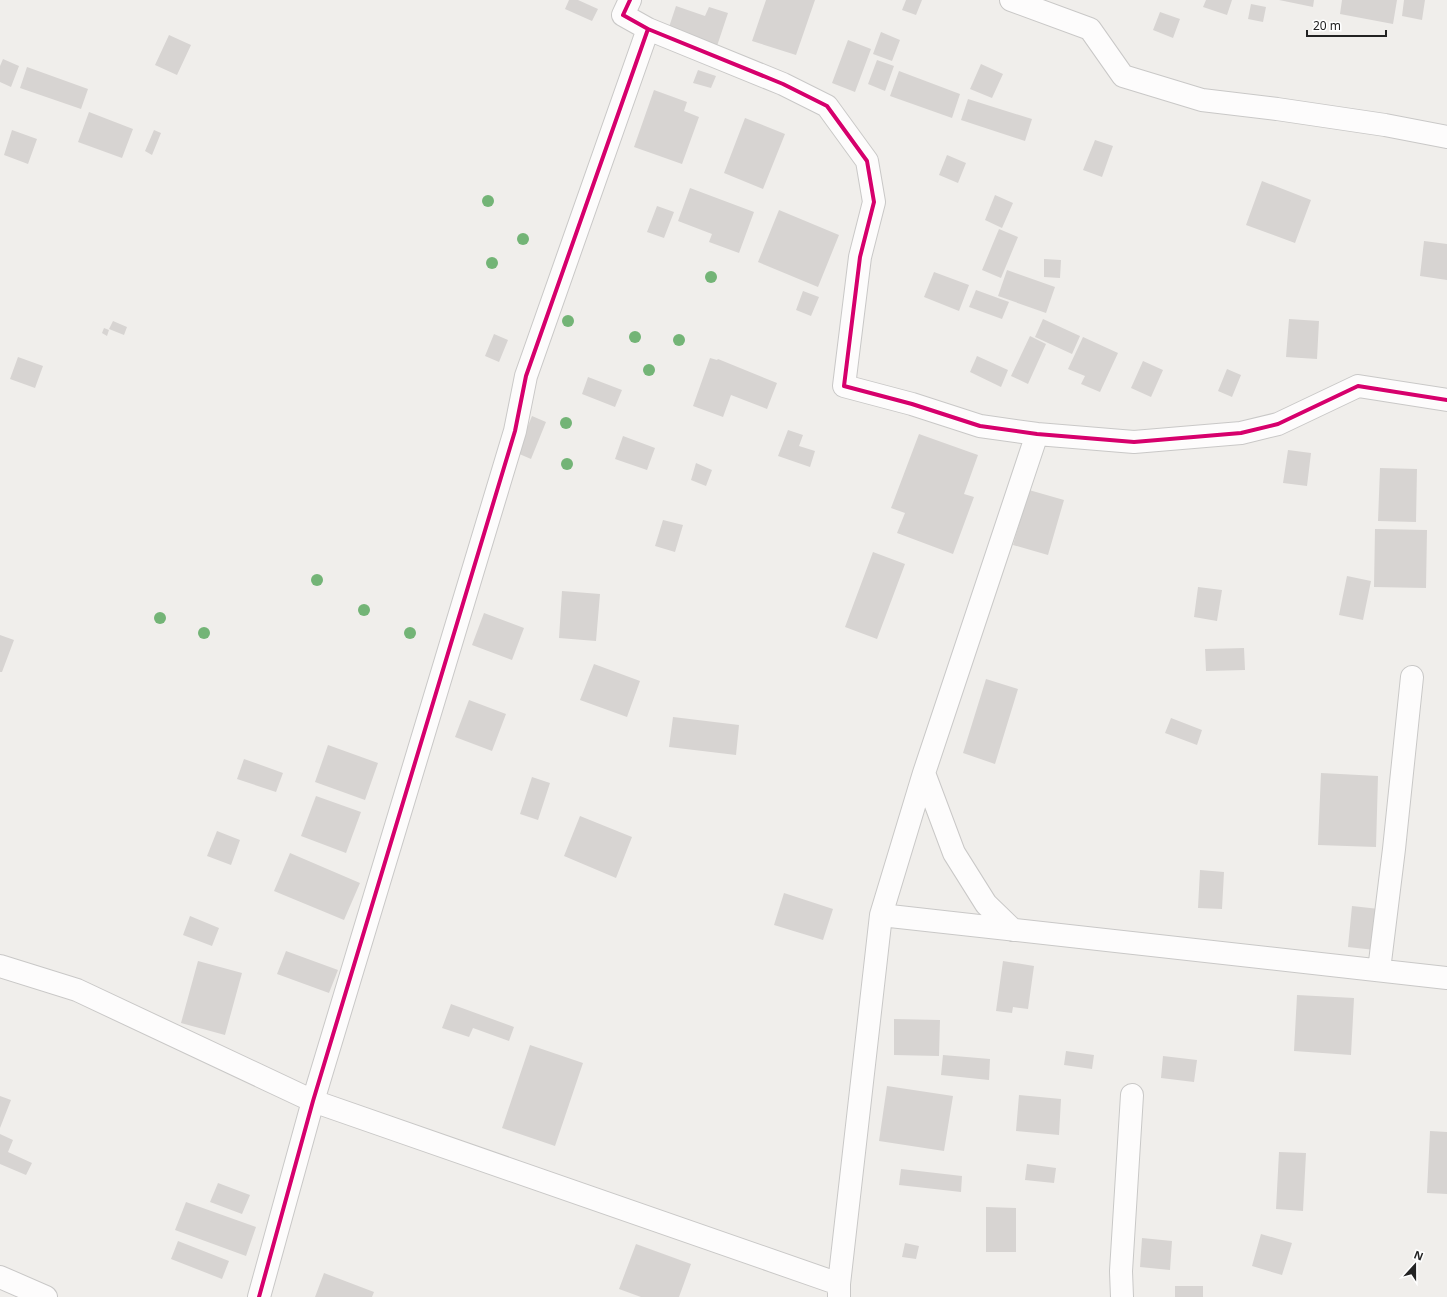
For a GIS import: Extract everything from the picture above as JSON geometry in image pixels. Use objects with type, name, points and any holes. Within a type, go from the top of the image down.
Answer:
[{"type":"street","points":[[630,0],[623,15],[648,29],[783,84],[827,106],[867,161],[874,202],[860,257],[844,386],[912,404],[980,426],[1037,434],[1134,442],[1241,433],[1278,424],[1358,386],[1447,400]]},
{"type":"street","points":[[1011,0],[1090,29],[1123,76],[1202,100],[1277,109],[1378,124],[1447,137]]},
{"type":"street","points":[[259,1297],[313,1101],[515,431],[526,376],[648,29]]},
{"type":"street","points":[[0,966],[77,990],[313,1101],[839,1291],[880,916],[924,772],[1037,434]]},
{"type":"street","points":[[1379,970],[1394,849],[1412,677]]},
{"type":"street","points":[[924,772],[954,853],[986,904],[1013,930]]},
{"type":"street","points":[[880,916],[1447,978]]},
{"type":"street","points":[[1122,1297],[1121,1271],[1132,1095]]},
{"type":"street","points":[[0,1277],[46,1297]]},
{"type":"building","points":[[569,0],[578,0],[598,9],[592,21],[565,9]]},
{"type":"building","points":[[766,0],[815,0],[796,55],[752,41]]},
{"type":"building","points":[[906,0],[922,0],[916,15],[902,10]]},
{"type":"building","points":[[1206,0],[1232,0],[1227,15],[1203,7]]},
{"type":"building","points":[[1279,0],[1314,0],[1313,7]]},
{"type":"building","points":[[1342,0],[1397,0],[1393,24],[1340,14]]},
{"type":"building","points":[[1404,0],[1425,0],[1422,20],[1402,16]]},
{"type":"building","points":[[1251,4],[1266,7],[1263,22],[1248,19]]},
{"type":"building","points":[[676,6],[705,16],[709,7],[728,13],[717,46],[668,30]]},
{"type":"building","points":[[1160,12],[1180,19],[1173,38],[1153,30]]},
{"type":"building","points":[[881,32],[900,40],[892,61],[873,54]]},
{"type":"building","points":[[169,35],[191,45],[177,75],[155,65]]},
{"type":"building","points":[[848,40],[871,49],[855,92],[832,83]]},
{"type":"building","points":[[3,59],[19,66],[11,87],[0,82],[0,66]]},
{"type":"building","points":[[877,60],[894,66],[885,91],[868,84]]},
{"type":"building","points":[[981,64],[1003,74],[992,98],[970,89]]},
{"type":"building","points":[[27,67],[88,89],[81,109],[20,88]]},
{"type":"building","points":[[698,70],[716,76],[711,88],[693,83]]},
{"type":"building","points":[[899,71],[960,94],[952,118],[890,96]]},
{"type":"building","points":[[654,90],[687,102],[684,111],[699,117],[682,164],[634,147]]},
{"type":"building","points":[[968,99],[1032,119],[1025,141],[961,120]]},
{"type":"building","points":[[89,112],[133,129],[122,158],[78,142]]},
{"type":"building","points":[[745,118],[785,134],[763,189],[724,173]]},
{"type":"building","points":[[12,130],[37,139],[28,164],[4,155]]},
{"type":"building","points":[[154,130],[161,133],[152,155],[145,151]]},
{"type":"building","points":[[1095,140],[1113,146],[1102,177],[1083,170]]},
{"type":"building","points":[[947,155],[966,163],[958,183],[939,175]]},
{"type":"building","points":[[1262,181],[1311,200],[1295,243],[1246,225]]},
{"type":"building","points":[[690,188],[754,212],[739,253],[709,242],[712,234],[678,221]]},
{"type":"building","points":[[995,195],[1013,203],[1002,228],[985,220]]},
{"type":"building","points":[[657,206],[674,212],[664,238],[647,232]]},
{"type":"building","points":[[779,210],[839,235],[818,287],[758,262]]},
{"type":"building","points":[[999,229],[1018,237],[1001,278],[982,270]]},
{"type":"building","points":[[1424,241],[1447,244],[1447,280],[1420,276]]},
{"type":"building","points":[[1044,259],[1061,260],[1060,278],[1044,277]]},
{"type":"building","points":[[1007,270],[1055,287],[1046,313],[998,296]]},
{"type":"building","points":[[934,272],[969,285],[959,311],[924,297]]},
{"type":"building","points":[[976,290],[1009,302],[1002,319],[969,307]]},
{"type":"building","points":[[803,291],[819,297],[811,316],[796,310]]},
{"type":"building","points":[[1043,319],[1080,336],[1072,354],[1035,337]]},
{"type":"building","points":[[1289,319],[1319,321],[1317,359],[1286,357]]},
{"type":"building","points":[[113,321],[127,327],[124,335],[109,329]]},
{"type":"building","points":[[104,328],[109,330],[107,336],[102,333]]},
{"type":"building","points":[[494,334],[508,340],[499,362],[485,356]]},
{"type":"building","points":[[1030,336],[1046,344],[1028,384],[1011,376]]},
{"type":"building","points":[[1083,337],[1118,353],[1100,392],[1081,384],[1085,376],[1068,369]]},
{"type":"building","points":[[977,356],[1008,370],[1001,387],[970,372]]},
{"type":"building","points":[[18,357],[43,366],[35,388],[10,379]]},
{"type":"building","points":[[710,358],[718,359],[777,383],[767,409],[731,395],[723,417],[693,406]]},
{"type":"building","points":[[1143,361],[1163,370],[1151,397],[1131,388]]},
{"type":"building","points":[[1227,369],[1241,375],[1232,397],[1218,391]]},
{"type":"building","points":[[588,377],[622,390],[615,407],[582,394]]},
{"type":"building","points":[[532,416],[546,422],[531,459],[517,453]]},
{"type":"building","points":[[788,430],[803,435],[799,446],[815,451],[810,467],[778,456]]},
{"type":"building","points":[[919,434],[978,455],[964,494],[974,497],[953,554],[897,533],[905,513],[891,508]]},
{"type":"building","points":[[623,436],[655,448],[647,470],[615,459]]},
{"type":"building","points":[[1288,450],[1311,453],[1307,486],[1283,483]]},
{"type":"building","points":[[696,463],[712,470],[706,486],[691,480]]},
{"type":"building","points":[[1380,468],[1417,469],[1416,522],[1378,521]]},
{"type":"building","points":[[1029,490],[1064,500],[1048,555],[1013,545]]},
{"type":"building","points":[[663,520],[683,525],[675,552],[655,546]]},
{"type":"building","points":[[1375,529],[1427,530],[1426,588],[1374,587]]},
{"type":"building","points":[[873,552],[905,564],[877,639],[845,627]]},
{"type":"building","points":[[1347,576],[1371,581],[1363,620],[1339,615]]},
{"type":"building","points":[[1198,587],[1222,590],[1217,621],[1194,617]]},
{"type":"building","points":[[562,591],[600,594],[596,641],[559,638]]},
{"type":"building","points":[[484,613],[524,628],[512,660],[472,645]]},
{"type":"building","points":[[0,635],[14,640],[2,672],[0,672]]},
{"type":"building","points":[[1244,648],[1245,670],[1206,671],[1205,649]]},
{"type":"building","points":[[594,664],[640,681],[627,717],[580,700]]},
{"type":"building","points":[[986,679],[1018,689],[995,764],[963,753]]},
{"type":"building","points":[[469,700],[506,714],[492,751],[455,737]]},
{"type":"building","points":[[673,717],[739,725],[736,755],[669,747]]},
{"type":"building","points":[[1171,718],[1202,730],[1197,745],[1165,733]]},
{"type":"building","points":[[328,745],[378,763],[365,800],[315,782]]},
{"type":"building","points":[[244,759],[283,773],[276,792],[237,779]]},
{"type":"building","points":[[1321,773],[1378,776],[1376,847],[1318,845]]},
{"type":"building","points":[[532,777],[550,783],[538,820],[520,814]]},
{"type":"building","points":[[316,796],[361,812],[346,853],[301,836]]},
{"type":"building","points":[[580,816],[632,837],[616,878],[564,856]]},
{"type":"building","points":[[217,831],[240,840],[231,865],[207,856]]},
{"type":"building","points":[[290,853],[360,883],[344,920],[274,891]]},
{"type":"building","points":[[1200,870],[1224,872],[1222,909],[1198,908]]},
{"type":"building","points":[[784,893],[833,909],[823,940],[774,925]]},
{"type":"building","points":[[1352,906],[1379,909],[1375,950],[1348,947]]},
{"type":"building","points":[[190,916],[219,928],[212,946],[183,935]]},
{"type":"building","points":[[286,951],[338,970],[329,993],[277,974]]},
{"type":"building","points":[[198,961],[242,973],[225,1035],[181,1023]]},
{"type":"building","points":[[1003,961],[1034,966],[1028,1009],[1013,1007],[1012,1013],[996,1011]]},
{"type":"building","points":[[1297,995],[1354,998],[1351,1055],[1294,1051]]},
{"type":"building","points":[[451,1004],[514,1027],[509,1041],[473,1028],[469,1037],[442,1028]]},
{"type":"building","points":[[894,1019],[940,1020],[939,1056],[894,1055]]},
{"type":"building","points":[[530,1045],[583,1063],[555,1146],[502,1128]]},
{"type":"building","points":[[1066,1051],[1094,1055],[1092,1069],[1064,1065]]},
{"type":"building","points":[[943,1055],[990,1059],[989,1080],[941,1075]]},
{"type":"building","points":[[1163,1056],[1197,1060],[1194,1082],[1161,1078]]},
{"type":"building","points":[[887,1086],[953,1096],[944,1151],[879,1141]]},
{"type":"building","points":[[1019,1095],[1061,1099],[1059,1135],[1016,1131]]},
{"type":"building","points":[[0,1096],[11,1100],[0,1128]]},
{"type":"building","points":[[1430,1131],[1447,1132],[1447,1194],[1427,1193]]},
{"type":"building","points":[[0,1134],[13,1140],[8,1152],[32,1163],[26,1175],[0,1164]]},
{"type":"building","points":[[1279,1152],[1306,1153],[1303,1211],[1276,1209]]},
{"type":"building","points":[[1027,1164],[1056,1168],[1054,1183],[1025,1180]]},
{"type":"building","points":[[901,1169],[962,1176],[961,1192],[899,1185]]},
{"type":"building","points":[[218,1183],[250,1195],[242,1214],[210,1202]]},
{"type":"building","points":[[186,1202],[256,1227],[246,1256],[175,1230]]},
{"type":"building","points":[[986,1207],[1016,1208],[1016,1252],[986,1252]]},
{"type":"building","points":[[1261,1234],[1292,1243],[1282,1275],[1252,1266]]},
{"type":"building","points":[[1142,1238],[1172,1241],[1170,1270],[1140,1267]]},
{"type":"building","points":[[178,1241],[229,1261],[222,1279],[171,1259]]},
{"type":"building","points":[[905,1243],[919,1246],[916,1259],[902,1257]]},
{"type":"building","points":[[636,1244],[691,1264],[679,1297],[641,1297],[619,1289]]},
{"type":"building","points":[[324,1273],[374,1292],[372,1297],[315,1297]]},
{"type":"building","points":[[1175,1286],[1203,1286],[1203,1297],[1175,1297]]},
{"type":"cycle path","points":[[259,1297],[313,1101],[515,431],[526,376],[648,29],[623,15],[630,0]]},
{"type":"cycle path","points":[[648,29],[783,84],[827,106],[867,161],[874,202],[860,257],[844,386],[912,404],[980,426],[1037,434],[1134,442],[1241,433],[1278,424],[1358,386],[1447,400]]}]
